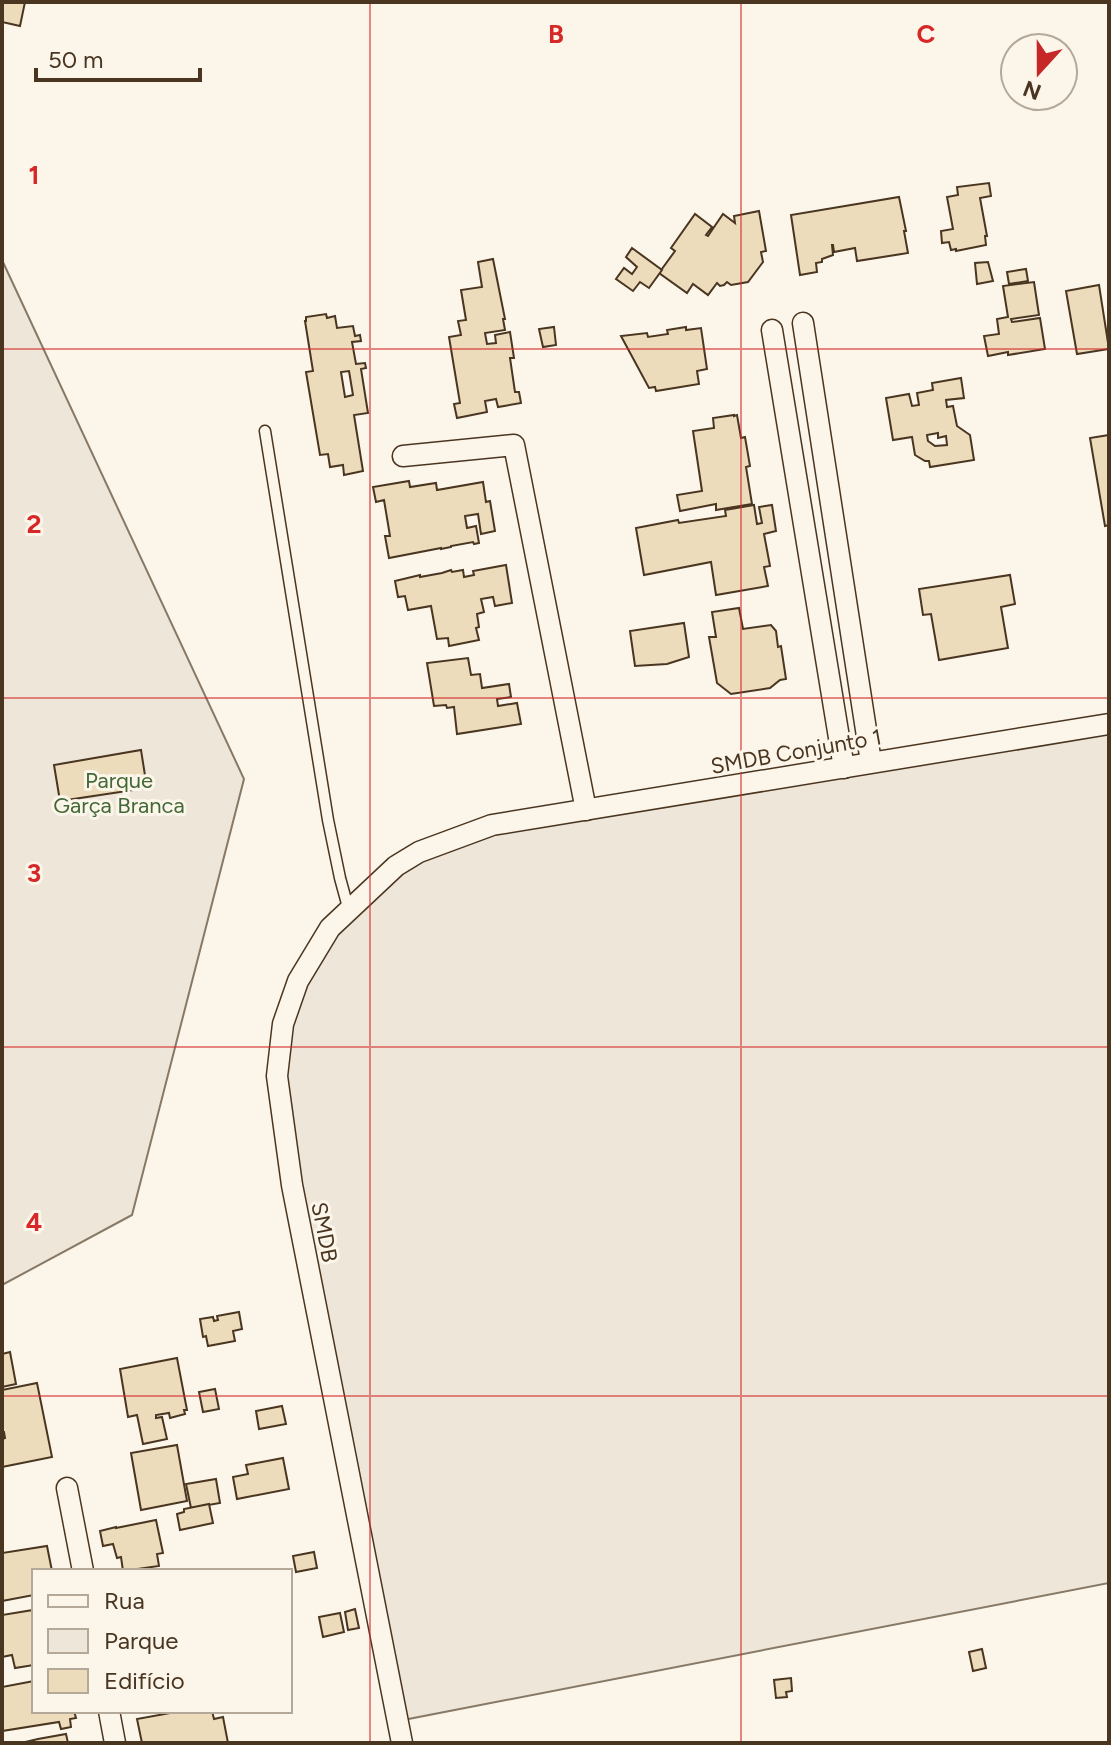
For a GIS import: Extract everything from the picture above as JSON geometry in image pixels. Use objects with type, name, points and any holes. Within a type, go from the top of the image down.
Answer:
[{"type":"street","points":[[803,323],[871,762]]},
{"type":"street","points":[[772,330],[844,768]]},
{"type":"street","points":[[403,456],[514,445],[586,810]]},
{"type":"street","name":"SMDB Conjunto 1","points":[[492,825],[1109,724]]},
{"type":"street","name":"SMDB","points":[[402,1743],[292,1185],[277,1076],[283,1024],[298,981],[330,928],[396,866],[419,852],[492,825]]},
{"type":"street","points":[[67,1488],[83,1569]]},
{"type":"street","points":[[109,1713],[115,1743]]},
{"type":"lane","points":[[265,431],[328,820],[349,911]]},
{"type":"green space","name":"Parque Garça Branca","points":[[2,260],[244,779],[132,1215],[2,1285]]},
{"type":"green space","points":[[1109,724],[1109,1583],[398,1721],[277,1076],[283,1024],[330,928],[396,866],[492,825]]},
{"type":"building","points":[[2,2],[25,2],[20,26],[2,22]]},
{"type":"building","points":[[989,183],[991,196],[980,198],[986,245],[951,250],[949,242],[942,243],[941,231],[953,229],[947,197],[958,195],[957,187]]},
{"type":"building","points":[[899,197],[908,253],[857,261],[855,248],[834,252],[832,245],[833,255],[816,263],[817,272],[800,275],[791,215]]},
{"type":"building","points":[[759,211],[766,251],[761,252],[763,262],[748,282],[731,285],[727,282],[720,286],[717,283],[708,295],[693,284],[687,293],[659,273],[675,251],[671,248],[695,214],[712,227],[708,236],[723,214],[735,223],[734,216]]},
{"type":"building","points":[[632,248],[662,270],[649,288],[640,282],[633,291],[616,279],[624,268],[632,274],[637,267],[626,257]]},
{"type":"building","points":[[493,259],[505,330],[485,333],[487,344],[496,343],[495,335],[510,332],[515,392],[519,392],[521,403],[498,407],[496,399],[485,401],[487,412],[457,418],[454,404],[460,403],[449,337],[461,335],[458,321],[466,320],[461,290],[482,287],[478,262]]},
{"type":"building","points":[[988,262],[993,281],[977,284],[975,263]]},
{"type":"building","points":[[1026,269],[1028,281],[1009,284],[1007,272]]},
{"type":"building","points":[[1034,282],[1039,315],[1011,319],[1012,322],[1040,318],[1045,349],[988,356],[984,336],[999,334],[997,319],[1008,317],[1003,286]]},
{"type":"building","points":[[1099,285],[1109,349],[1077,354],[1066,291]]},
{"type":"building","points":[[335,316],[337,328],[353,326],[355,336],[360,335],[361,341],[352,342],[356,364],[365,363],[366,368],[361,369],[368,413],[354,415],[363,471],[344,475],[343,465],[330,467],[328,454],[320,455],[306,372],[313,371],[306,317]],"holes":[[[349,371],[353,395],[345,397],[341,372]]]},
{"type":"building","points":[[554,327],[556,345],[543,347],[539,329]]},
{"type":"building","points":[[686,327],[686,330],[701,328],[707,369],[697,371],[699,384],[656,391],[655,387],[649,388],[621,336],[647,333],[648,337]]},
{"type":"building","points":[[961,378],[964,398],[946,400],[947,407],[953,406],[957,426],[970,435],[974,460],[930,467],[929,461],[915,455],[912,437],[893,440],[886,398],[909,394],[912,406],[919,405],[917,393],[933,390],[932,383]],"holes":[[[938,433],[938,438],[946,436],[947,445],[935,446],[928,441],[927,435]]]},
{"type":"building","points":[[737,415],[741,438],[745,437],[752,504],[716,510],[716,504],[680,511],[677,495],[702,491],[693,431],[714,428],[713,418]]},
{"type":"building","points":[[1109,435],[1109,525],[1105,526],[1090,438]]},
{"type":"building","points":[[409,481],[410,487],[436,483],[437,490],[483,482],[495,531],[481,534],[478,514],[465,516],[467,528],[476,526],[479,543],[389,558],[385,536],[390,536],[384,500],[376,502],[373,487]]},
{"type":"building","points":[[754,505],[757,524],[762,523],[759,507],[772,505],[776,531],[764,534],[770,566],[764,567],[768,586],[716,595],[711,562],[644,575],[636,528],[726,516],[725,510]]},
{"type":"building","points":[[506,565],[512,603],[495,606],[493,597],[481,599],[484,612],[477,614],[479,640],[449,646],[448,638],[437,639],[431,606],[408,610],[405,596],[398,597],[395,581],[451,570],[463,570],[464,577],[474,575],[473,571]]},
{"type":"building","points":[[1010,575],[1015,604],[1001,607],[1008,648],[939,660],[931,614],[923,615],[919,589]]},
{"type":"building","points":[[739,608],[743,629],[771,625],[776,631],[786,679],[770,688],[731,694],[717,683],[709,637],[716,637],[712,612]]},
{"type":"building","points":[[684,623],[689,657],[667,664],[635,666],[630,631]]},
{"type":"building","points":[[468,658],[471,675],[480,674],[482,688],[509,684],[511,697],[497,699],[498,706],[517,703],[521,724],[457,734],[454,707],[434,706],[427,663]]},
{"type":"building","points":[[141,750],[147,788],[60,801],[54,765]]},
{"type":"building","points":[[239,1312],[242,1329],[233,1331],[235,1341],[208,1346],[200,1319],[213,1317],[214,1321],[218,1320],[217,1316]]},
{"type":"building","points":[[10,1352],[16,1384],[2,1387],[2,1354]]},
{"type":"building","points":[[177,1358],[187,1410],[184,1410],[185,1414],[170,1418],[169,1413],[156,1415],[156,1418],[162,1417],[167,1439],[143,1444],[137,1415],[128,1417],[120,1369]]},
{"type":"building","points":[[37,1383],[52,1457],[2,1467],[2,1439],[5,1438],[2,1432],[2,1390]]},
{"type":"building","points":[[215,1389],[219,1409],[203,1412],[199,1392]]},
{"type":"building","points":[[282,1406],[286,1424],[259,1429],[256,1411]]},
{"type":"building","points":[[177,1445],[187,1501],[141,1510],[131,1453]]},
{"type":"building","points":[[283,1458],[289,1489],[237,1499],[233,1477],[248,1474],[246,1465]]},
{"type":"building","points":[[216,1479],[220,1503],[191,1508],[186,1484]]},
{"type":"building","points":[[209,1504],[213,1523],[180,1530],[177,1514],[184,1512],[184,1509]]},
{"type":"building","points":[[156,1520],[163,1553],[157,1554],[159,1566],[123,1569],[121,1557],[117,1558],[113,1544],[103,1546],[100,1531]]},
{"type":"building","points":[[47,1546],[52,1569],[32,1569],[32,1595],[2,1601],[2,1553]]},
{"type":"building","points":[[314,1552],[317,1568],[296,1572],[293,1556]]},
{"type":"building","points":[[355,1609],[359,1628],[348,1630],[345,1612]]},
{"type":"building","points":[[32,1610],[32,1665],[15,1668],[12,1655],[2,1657],[2,1615]]},
{"type":"building","points":[[340,1613],[344,1632],[323,1637],[319,1617]]},
{"type":"building","points":[[982,1649],[986,1668],[973,1671],[969,1652]]},
{"type":"building","points":[[791,1678],[792,1691],[786,1692],[787,1697],[776,1698],[774,1680]]},
{"type":"building","points":[[32,1681],[32,1713],[75,1713],[76,1718],[70,1719],[71,1727],[61,1729],[59,1722],[2,1731],[2,1687]]},
{"type":"building","points":[[170,1713],[212,1713],[214,1719],[223,1717],[228,1743],[142,1743],[137,1719]]},
{"type":"building","points":[[66,1734],[68,1743],[21,1743],[38,1739]]}]
